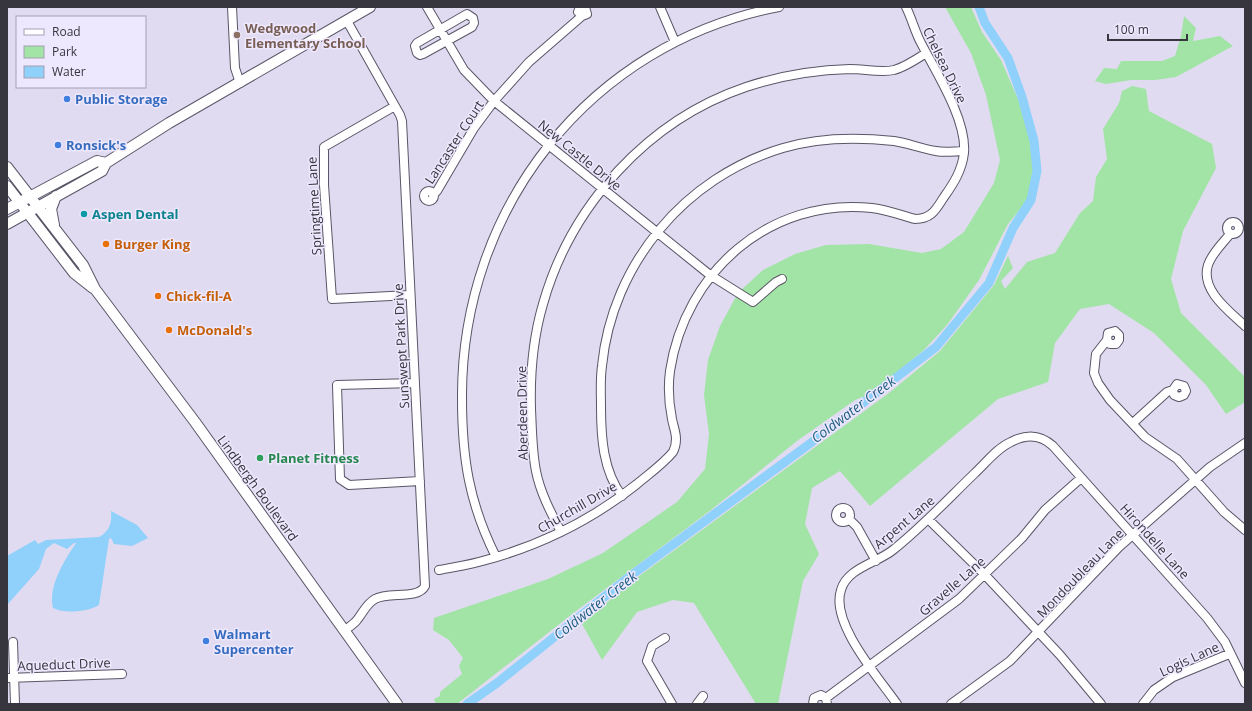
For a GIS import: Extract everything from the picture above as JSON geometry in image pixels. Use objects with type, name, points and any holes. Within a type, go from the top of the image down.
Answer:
[{"type":"main road","points":[[7,224],[102,171],[106,163],[169,123],[370,7]]},
{"type":"main road","points":[[7,209],[97,161],[106,163]]},
{"type":"main road","points":[[7,166],[38,206]]},
{"type":"main road","name":"Lindbergh Boulevard","points":[[7,186],[74,273],[95,290]]},
{"type":"main road","points":[[54,227],[51,209],[56,196]]},
{"type":"main road","name":"Lindbergh Boulevard","points":[[38,206],[83,265],[95,290],[183,405],[397,704]]},
{"type":"street","points":[[232,7],[235,68],[240,83]]},
{"type":"street","name":"New Castle Drive","points":[[427,7],[441,28],[464,70],[494,102],[657,231],[710,275],[753,302],[776,282],[782,279]]},
{"type":"street","points":[[580,7],[578,12],[582,16],[587,14],[588,10],[586,7]]},
{"type":"street","points":[[660,7],[675,42]]},
{"type":"street","points":[[496,557],[479,519],[473,501],[466,463],[462,417],[462,380],[466,327],[479,277],[494,233],[516,192],[548,146],[574,117],[601,92],[638,65],[675,42],[719,23],[763,8],[779,7]]},
{"type":"street","name":"Chelsea Drive","points":[[906,7],[926,53],[941,77],[959,126],[964,151],[959,174],[936,210],[927,218]]},
{"type":"street","points":[[467,14],[473,18],[474,23],[472,27],[448,41],[423,54],[420,55],[417,53],[417,43],[467,14]]},
{"type":"street","name":"Lancaster Court","points":[[433,195],[438,191],[474,128],[494,102],[529,62],[582,16]]},
{"type":"street","name":"Sunswept Park Drive","points":[[345,630],[356,622],[366,606],[374,599],[383,595],[401,595],[418,592],[423,590],[425,586],[403,129],[400,115],[347,21]]},
{"type":"street","name":"Aberdeen Drive","points":[[561,532],[546,502],[536,472],[531,385],[534,352],[543,304],[557,264],[579,222],[602,189],[634,155],[659,134],[683,117],[732,93],[765,82],[813,72],[850,69],[892,71],[926,53]]},
{"type":"street","name":"Springtime Lane","points":[[395,106],[324,147],[324,185],[332,299],[410,295]]},
{"type":"street","points":[[622,496],[611,478],[604,448],[601,417],[602,366],[607,334],[617,302],[635,263],[657,231],[674,213],[710,182],[747,162],[783,148],[813,141],[849,138],[894,142],[937,152],[964,151]]},
{"type":"street","name":"Churchill Drive","points":[[439,570],[496,557],[561,532],[622,496],[658,467],[673,451],[676,438],[670,412],[669,385],[675,347],[683,323],[692,303],[710,275],[745,243],[772,226],[807,213],[834,209],[861,208],[897,213],[915,219],[927,218]]},
{"type":"street","points":[[1230,234],[1214,254],[1207,274],[1213,293],[1245,326]]},
{"type":"street","points":[[1107,340],[1096,354],[1094,373],[1098,383],[1110,400],[1145,437],[1177,459],[1224,512],[1245,530]]},
{"type":"street","points":[[415,383],[337,385],[340,479],[349,484],[420,481]]},
{"type":"street","points":[[1133,424],[1167,392],[1173,390]]},
{"type":"street","name":"Hirondelle Lane","points":[[1027,436],[1048,441],[1134,535],[1207,618],[1225,642],[1245,683]]},
{"type":"street","name":"Arpent Lane","points":[[897,704],[851,639],[842,617],[840,600],[841,590],[850,576],[893,550],[928,519],[1003,447],[1027,436]]},
{"type":"street","name":"Mondoubleau Lane","points":[[951,704],[1010,661],[1039,632],[1097,568],[1210,467],[1245,443]]},
{"type":"street","name":"Gravelle Lane","points":[[813,704],[816,696],[821,695],[826,701],[870,665],[947,610],[1022,538],[1045,510],[1081,478]]},
{"type":"street","points":[[849,519],[857,527],[876,561]]},
{"type":"street","points":[[928,519],[985,575],[1060,654],[1102,704]]},
{"type":"street","points":[[665,638],[652,646],[647,661],[672,704]]},
{"type":"street","points":[[12,642],[11,677],[15,704]]},
{"type":"street","name":"Logis Lane","points":[[1143,704],[1154,690],[1173,677],[1230,654]]},
{"type":"street","name":"Aqueduct Drive","points":[[11,677],[122,674]]},
{"type":"street","points":[[697,704],[703,696]]},
{"type":"green space","points":[[945,7],[971,7],[982,32],[1001,60],[1020,104],[1030,133],[1035,162],[1034,180],[1027,201],[1008,224],[979,280],[947,325],[924,350],[870,394],[855,400],[797,441],[711,510],[576,611],[457,704],[436,704],[434,699],[440,696],[440,692],[462,674],[459,666],[463,658],[449,640],[433,630],[434,618],[548,579],[603,553],[677,502],[705,469],[709,434],[704,395],[708,360],[720,326],[738,293],[763,270],[795,254],[826,245],[869,244],[922,253],[941,249],[964,232],[994,183],[1000,160],[986,95],[971,53]]},
{"type":"green space","points":[[1184,16],[1196,28],[1193,41],[1220,36],[1233,46],[1176,77],[1155,80],[1131,80],[1106,84],[1095,81],[1104,68],[1117,69],[1121,61],[1162,61],[1175,56],[1181,36]]},
{"type":"green space","points":[[1132,86],[1146,89],[1149,111],[1212,144],[1216,168],[1183,231],[1171,279],[1181,313],[1245,377],[1245,402],[1226,414],[1206,385],[1154,333],[1109,304],[1080,309],[1055,343],[1048,382],[998,399],[870,506],[840,471],[812,488],[805,524],[819,554],[803,581],[778,704],[756,704],[694,603],[673,600],[637,612],[602,660],[582,624],[631,582],[889,393],[940,351],[994,285],[1008,256],[1013,268],[1001,281],[1005,289],[1027,262],[1055,253],[1080,213],[1093,201],[1096,177],[1107,159],[1103,129],[1119,103],[1122,91]]},
{"type":"water","points":[[111,511],[137,525],[148,538],[132,546],[114,544],[111,538],[109,539],[99,605],[83,611],[69,612],[53,608],[53,591],[58,574],[76,543],[67,549],[54,543],[46,549],[39,569],[7,605],[7,556],[35,540],[38,544],[46,540],[99,537],[106,532],[110,526]]},
{"type":"waterway","name":"Coldwater Creek","points":[[467,704],[497,683],[629,577],[808,445],[936,347],[989,283],[1013,228],[1031,200],[1037,171],[1034,141],[1022,97],[1008,58],[985,23],[979,7]]},
{"type":"place","name":"Wedgwood Elementary School","points":[[237,35]]},
{"type":"place","name":"Public Storage","points":[[67,99]]},
{"type":"place","name":"Ronsick's","points":[[58,145]]},
{"type":"place","name":"Aspen Dental","points":[[84,214]]},
{"type":"place","name":"Burger King","points":[[106,244]]},
{"type":"place","name":"Chick-fil-A","points":[[158,296]]},
{"type":"place","name":"McDonald's","points":[[169,330]]},
{"type":"place","name":"Planet Fitness","points":[[260,458]]},
{"type":"place","name":"Walmart Supercenter","points":[[206,641]]}]
